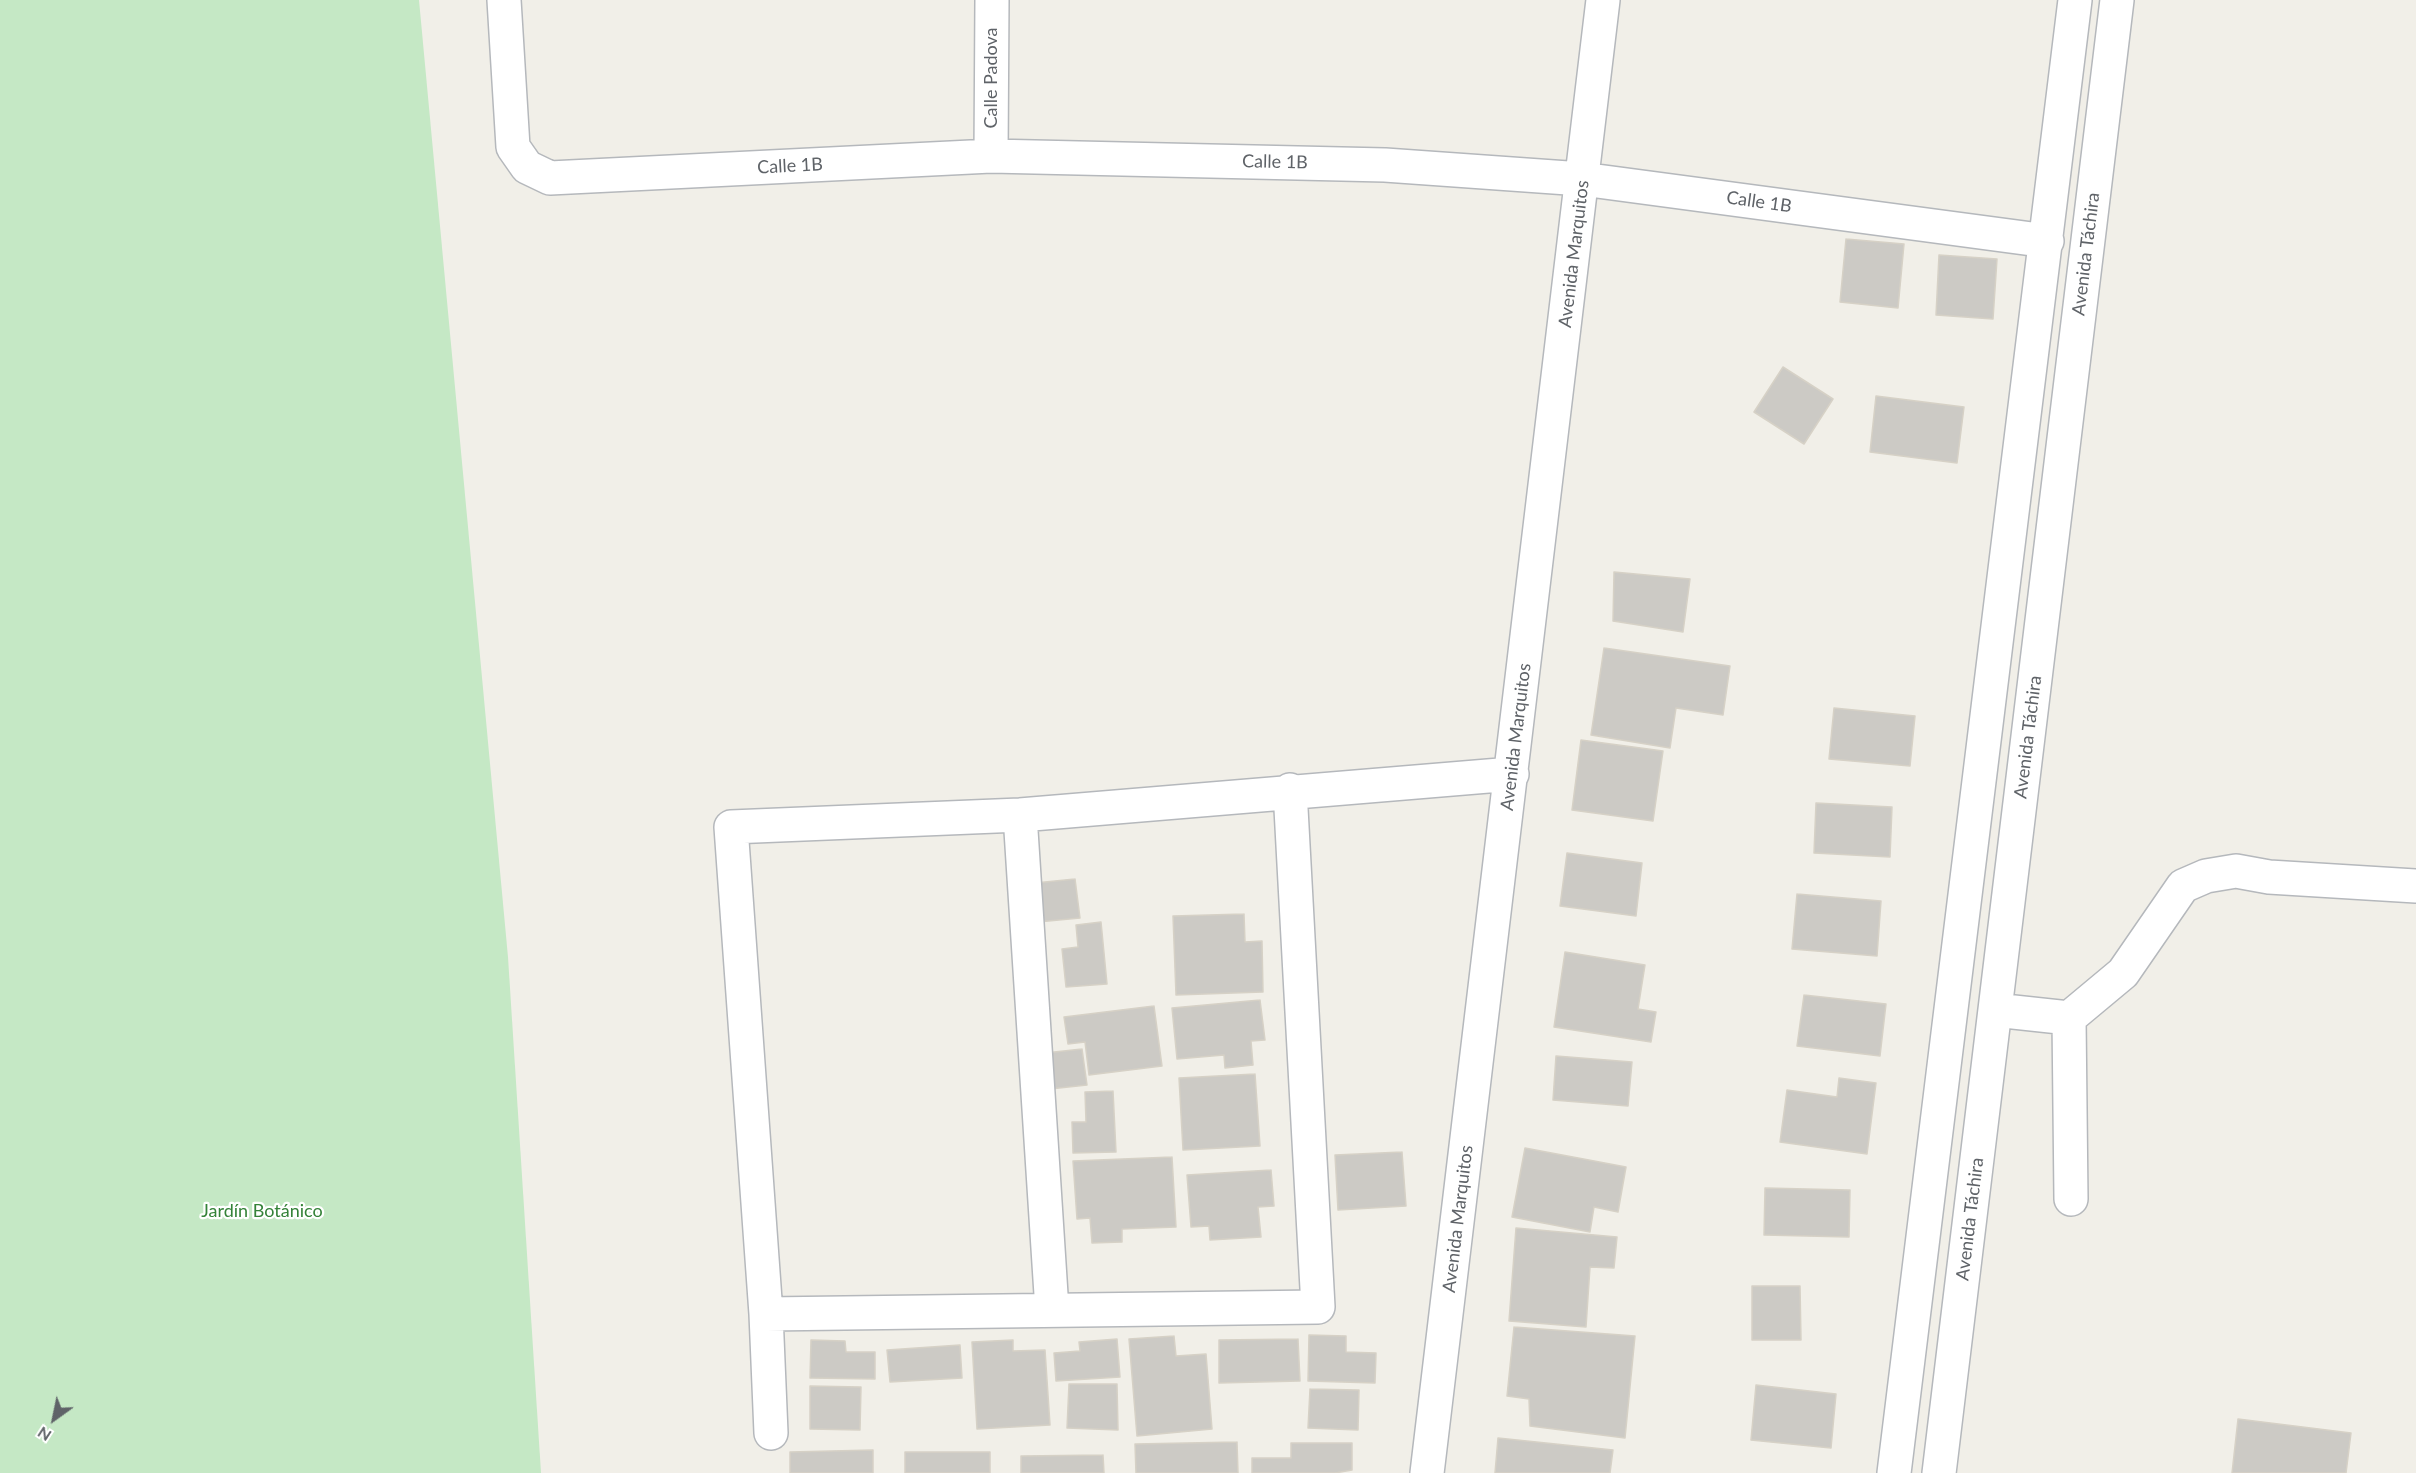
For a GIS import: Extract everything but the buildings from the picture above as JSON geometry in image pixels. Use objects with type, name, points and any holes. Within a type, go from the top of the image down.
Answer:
[{"type":"street","name":"Calle 1B","points":[[504,0],[513,147],[527,167],[549,177],[991,156],[1385,165],[1582,179],[2047,241]]},
{"type":"street","name":"Calle Padova","points":[[991,156],[992,0]]},
{"type":"street","name":"Avenida Marquitos","points":[[1427,1473],[1603,0]]},
{"type":"street","points":[[1894,1473],[2075,0]]},
{"type":"street","name":"Avenida Táchira","points":[[1939,1473],[2117,0]]},
{"type":"street","points":[[771,1433],[766,1314],[731,827],[1020,814],[1290,790],[1512,774]]},
{"type":"street","points":[[766,1314],[1318,1307],[1290,790]]},
{"type":"street","points":[[1020,814],[1052,1310]]},
{"type":"street","points":[[1995,1010],[2069,1018],[2123,973],[2183,886],[2206,876],[2236,871],[2269,877],[2416,886]]},
{"type":"street","points":[[2069,1018],[2071,1199]]},
{"type":"green space","name":"Jardín Botánico","points":[[0,0],[419,0],[508,957],[541,1473],[0,1473]]}]
